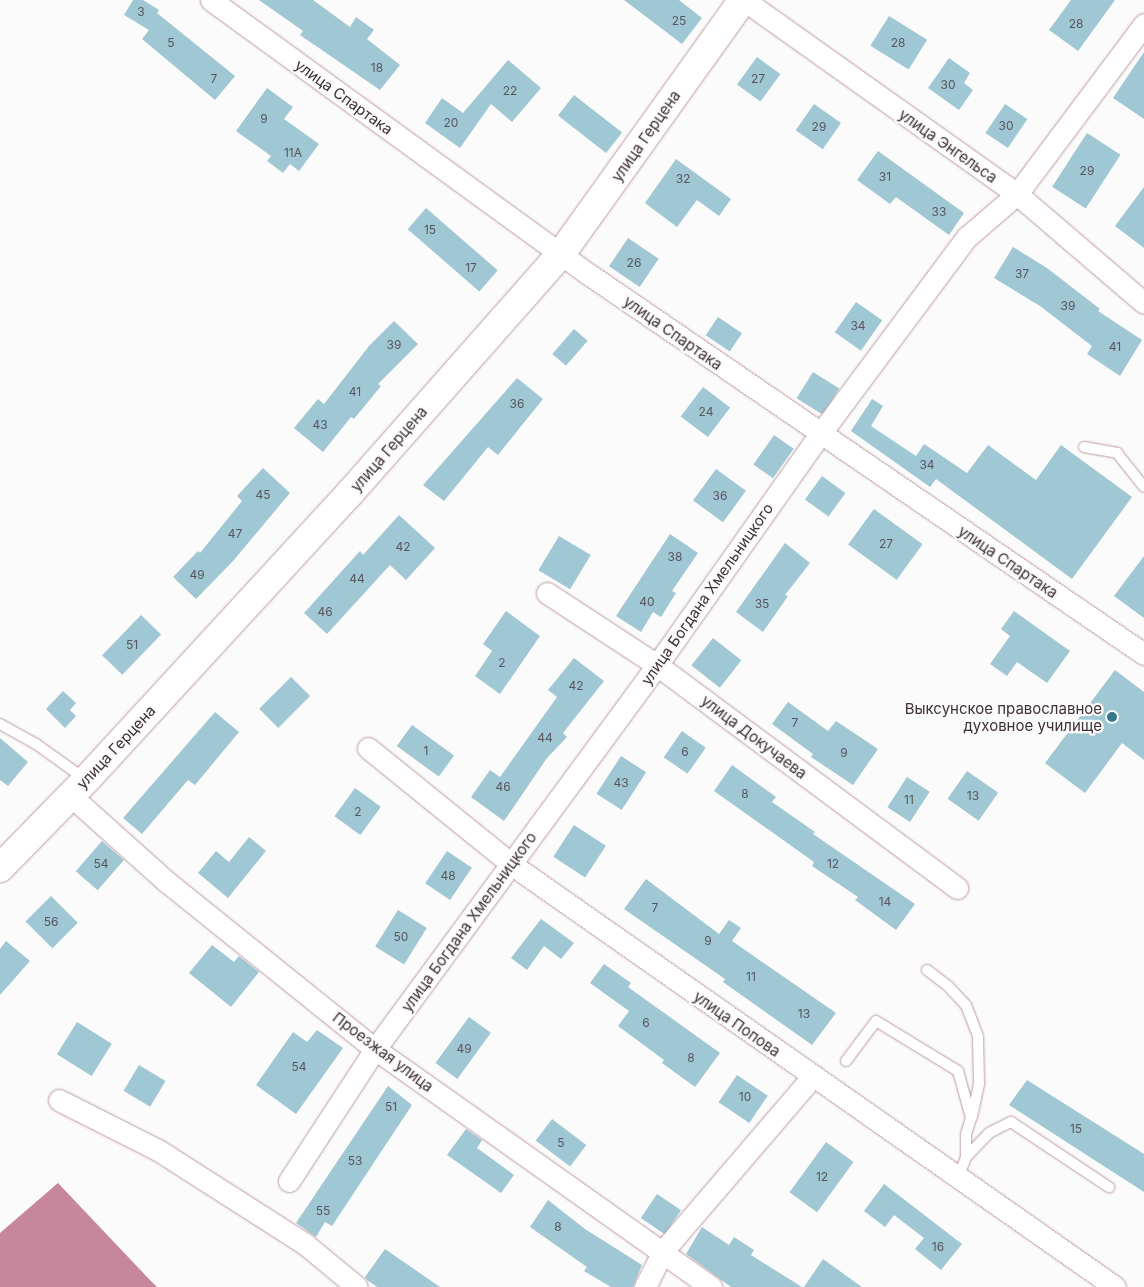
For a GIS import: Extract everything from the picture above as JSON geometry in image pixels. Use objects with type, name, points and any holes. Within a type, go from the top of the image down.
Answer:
[{"type":"street","name":"улица Спартака","points":[[211,0],[561,254],[820,434],[1144,654]]},
{"type":"street","name":"улица Герцена","points":[[0,868],[78,788],[350,493],[561,254],[744,0]]},
{"type":"street","name":"улица Энгельса","points":[[744,0],[1017,194],[1144,303]]},
{"type":"street","name":"улица Богдана Хмельницкого","points":[[289,1180],[375,1049],[657,664],[820,434],[967,237],[1017,194],[1144,24]]},
{"type":"street","name":"улица Докучаева","points":[[547,593],[657,664],[957,888]]},
{"type":"street","name":"улица Попова","points":[[368,748],[511,864],[958,1179],[1116,1287]]},
{"type":"street","name":"Проезжая улица","points":[[78,788],[167,882],[375,1049],[663,1251],[711,1287]]},
{"type":"street","points":[[645,1287],[663,1251],[812,1076]]},
{"type":"street","points":[[59,1100],[158,1150],[305,1244],[357,1287]]},
{"type":"lane","points":[[1084,447],[1117,453],[1144,487]]},
{"type":"lane","points":[[0,724],[36,744],[78,788]]},
{"type":"lane","points":[[927,970],[948,986],[966,1006],[978,1037],[979,1084],[966,1134],[966,1157],[958,1179]]},
{"type":"lane","points":[[846,1061],[876,1021],[958,1071],[971,1118]]},
{"type":"lane","points":[[966,1157],[989,1133],[1011,1122],[1108,1186]]},
{"type":"shaded area","points":[[58,1183],[157,1287],[0,1287],[0,1233]]},
{"type":"building","points":[[133,0],[143,0],[159,10],[157,13],[235,76],[215,100],[142,39],[149,30],[124,15]]},
{"type":"building","points":[[259,0],[313,0],[350,27],[356,17],[374,30],[367,39],[400,65],[380,90],[300,35],[303,31]]},
{"type":"building","points":[[624,0],[679,0],[702,18],[682,44]]},
{"type":"building","points":[[1071,0],[1115,0],[1078,51],[1049,30]]},
{"type":"building","points":[[889,16],[927,40],[909,70],[870,46]]},
{"type":"building","points":[[1144,52],[1144,119],[1113,98]]},
{"type":"building","points":[[757,57],[780,74],[760,102],[737,85]]},
{"type":"building","points":[[949,58],[970,73],[964,83],[973,90],[959,110],[928,88]]},
{"type":"building","points":[[508,60],[541,88],[512,122],[491,104],[460,148],[425,123],[442,98],[463,113]]},
{"type":"building","points":[[267,88],[293,107],[284,119],[319,144],[299,171],[290,164],[283,173],[267,161],[271,156],[236,131]]},
{"type":"building","points":[[574,95],[622,133],[606,153],[558,115]]},
{"type":"building","points":[[814,104],[841,123],[823,149],[796,130]]},
{"type":"building","points":[[1005,104],[1027,119],[1008,148],[985,133]]},
{"type":"building","points":[[1087,133],[1121,155],[1086,208],[1052,187]]},
{"type":"building","points":[[878,151],[964,213],[949,235],[896,197],[890,204],[857,180]]},
{"type":"building","points":[[676,159],[731,199],[719,216],[697,200],[677,227],[645,203]]},
{"type":"building","points":[[1144,187],[1144,248],[1115,226]]},
{"type":"building","points":[[426,208],[498,270],[479,291],[408,229]]},
{"type":"building","points":[[628,238],[659,259],[640,287],[609,266]]},
{"type":"building","points":[[1013,247],[1047,268],[1100,309],[1098,311],[1142,340],[1120,376],[1087,354],[1092,346],[1040,306],[994,278]]},
{"type":"building","points":[[856,302],[882,320],[861,351],[835,332]]},
{"type":"building","points":[[718,317],[742,333],[730,351],[706,335]]},
{"type":"building","points":[[394,321],[418,344],[378,384],[381,386],[354,419],[351,417],[323,452],[294,428],[318,399],[324,404],[369,346]]},
{"type":"building","points":[[574,329],[588,341],[566,366],[552,354]]},
{"type":"building","points":[[813,372],[839,388],[823,415],[797,398]]},
{"type":"building","points":[[517,378],[543,399],[498,455],[488,447],[444,501],[423,485]]},
{"type":"building","points":[[703,387],[730,407],[708,437],[681,417]]},
{"type":"building","points":[[872,399],[883,406],[871,426],[916,456],[924,444],[967,473],[988,445],[1036,480],[1061,445],[1132,497],[1072,579],[936,479],[930,487],[851,431]]},
{"type":"building","points":[[774,435],[794,449],[773,478],[753,464]]},
{"type":"building","points":[[263,468],[290,493],[233,561],[196,599],[173,577],[198,551],[200,553],[242,501],[237,496]]},
{"type":"building","points":[[716,469],[746,491],[723,522],[693,501]]},
{"type":"building","points":[[822,476],[845,493],[828,517],[805,499]]},
{"type":"building","points":[[874,509],[923,544],[897,580],[848,545]]},
{"type":"building","points":[[399,515],[435,548],[406,580],[390,565],[327,634],[304,613],[360,551],[363,555]]},
{"type":"building","points":[[670,534],[698,553],[672,591],[676,593],[661,617],[653,612],[641,632],[616,616]]},
{"type":"building","points":[[559,536],[591,555],[570,589],[538,570]]},
{"type":"building","points":[[785,543],[810,563],[785,595],[788,596],[763,632],[736,612]]},
{"type":"building","points":[[1144,556],[1144,618],[1114,596]]},
{"type":"building","points":[[506,611],[540,636],[500,694],[475,676],[492,651],[483,644]]},
{"type":"building","points":[[1014,611],[1070,651],[1047,683],[1017,662],[1007,676],[990,664],[1010,636],[1001,629]]},
{"type":"building","points":[[141,615],[161,634],[122,675],[102,655]]},
{"type":"building","points":[[713,638],[741,660],[720,688],[691,666]]},
{"type":"building","points":[[574,658],[604,681],[563,733],[567,737],[547,758],[504,821],[471,797],[490,770],[500,777],[557,697],[548,690]]},
{"type":"building","name":"Выксунское православное духовное училище","points":[[1115,670],[1144,692],[1144,760],[1122,743],[1085,793],[1045,763]]},
{"type":"building","points":[[291,677],[310,696],[278,728],[259,709]]},
{"type":"building","points":[[63,691],[76,703],[70,710],[76,716],[65,728],[46,709]]},
{"type":"building","points":[[788,702],[828,731],[836,721],[878,749],[853,785],[811,757],[813,754],[772,724]]},
{"type":"building","points":[[215,712],[239,732],[195,785],[188,780],[142,834],[123,818]]},
{"type":"building","points":[[412,725],[454,756],[439,777],[397,746]]},
{"type":"building","points":[[682,731],[706,748],[687,774],[664,757]]},
{"type":"building","points":[[0,738],[28,762],[8,786],[0,780]]},
{"type":"building","points":[[621,756],[646,772],[622,810],[596,794]]},
{"type":"building","points":[[732,765],[776,797],[772,802],[815,832],[813,834],[915,904],[896,930],[855,900],[858,897],[812,866],[814,862],[714,791]]},
{"type":"building","points":[[967,771],[998,793],[979,821],[947,799]]},
{"type":"building","points":[[907,777],[930,792],[910,822],[887,807]]},
{"type":"building","points":[[355,788],[381,807],[360,835],[334,816]]},
{"type":"building","points":[[574,825],[606,846],[585,878],[553,857]]},
{"type":"building","points":[[249,837],[266,851],[228,898],[198,873],[216,851],[229,862]]},
{"type":"building","points":[[102,841],[124,860],[98,890],[76,871]]},
{"type":"building","points":[[447,851],[472,868],[450,900],[425,883]]},
{"type":"building","points":[[646,879],[719,934],[729,920],[741,928],[732,941],[836,1013],[812,1045],[723,982],[725,979],[624,909]]},
{"type":"building","points":[[51,896],[78,923],[52,948],[26,921]]},
{"type":"building","points":[[398,910],[427,928],[404,964],[375,946]]},
{"type":"building","points":[[541,919],[574,943],[561,959],[544,946],[527,970],[511,958]]},
{"type":"building","points":[[6,941],[30,961],[0,995],[0,949]]},
{"type":"building","points":[[212,945],[234,962],[239,956],[259,972],[231,1007],[189,973]]},
{"type":"building","points":[[604,964],[631,983],[628,987],[720,1053],[695,1087],[662,1063],[664,1060],[618,1026],[629,1011],[590,983]]},
{"type":"building","points":[[469,1017],[491,1033],[457,1079],[435,1063]]},
{"type":"building","points":[[77,1022],[112,1044],[92,1076],[57,1054]]},
{"type":"building","points":[[317,1030],[343,1048],[296,1114],[256,1085],[293,1032],[307,1042]]},
{"type":"building","points":[[139,1065],[166,1081],[150,1107],[124,1091]]},
{"type":"building","points":[[737,1075],[768,1096],[749,1123],[719,1102]]},
{"type":"building","points":[[1027,1080],[1144,1154],[1144,1192],[1009,1105]]},
{"type":"building","points":[[388,1086],[412,1105],[332,1226],[325,1222],[316,1237],[296,1223]]},
{"type":"building","points":[[552,1119],[586,1145],[570,1166],[536,1141]]},
{"type":"building","points":[[466,1129],[482,1140],[477,1148],[514,1175],[501,1193],[447,1155]]},
{"type":"building","points":[[826,1142],[854,1162],[817,1212],[790,1192]]},
{"type":"building","points":[[884,1184],[962,1244],[941,1270],[915,1249],[924,1238],[894,1215],[885,1227],[864,1211]]},
{"type":"building","points":[[657,1194],[681,1210],[665,1234],[641,1218]]},
{"type":"building","points":[[548,1200],[585,1229],[642,1265],[633,1287],[611,1287],[584,1271],[587,1267],[530,1227]]},
{"type":"building","points":[[702,1227],[729,1245],[734,1237],[754,1250],[751,1255],[802,1287],[731,1287],[686,1254]]},
{"type":"building","points":[[385,1249],[440,1287],[377,1287],[365,1277]]},
{"type":"building","points":[[823,1259],[862,1287],[804,1287]]},
{"type":"place","name":"Выксунское православное духовное училище","points":[[1112,717]]}]
